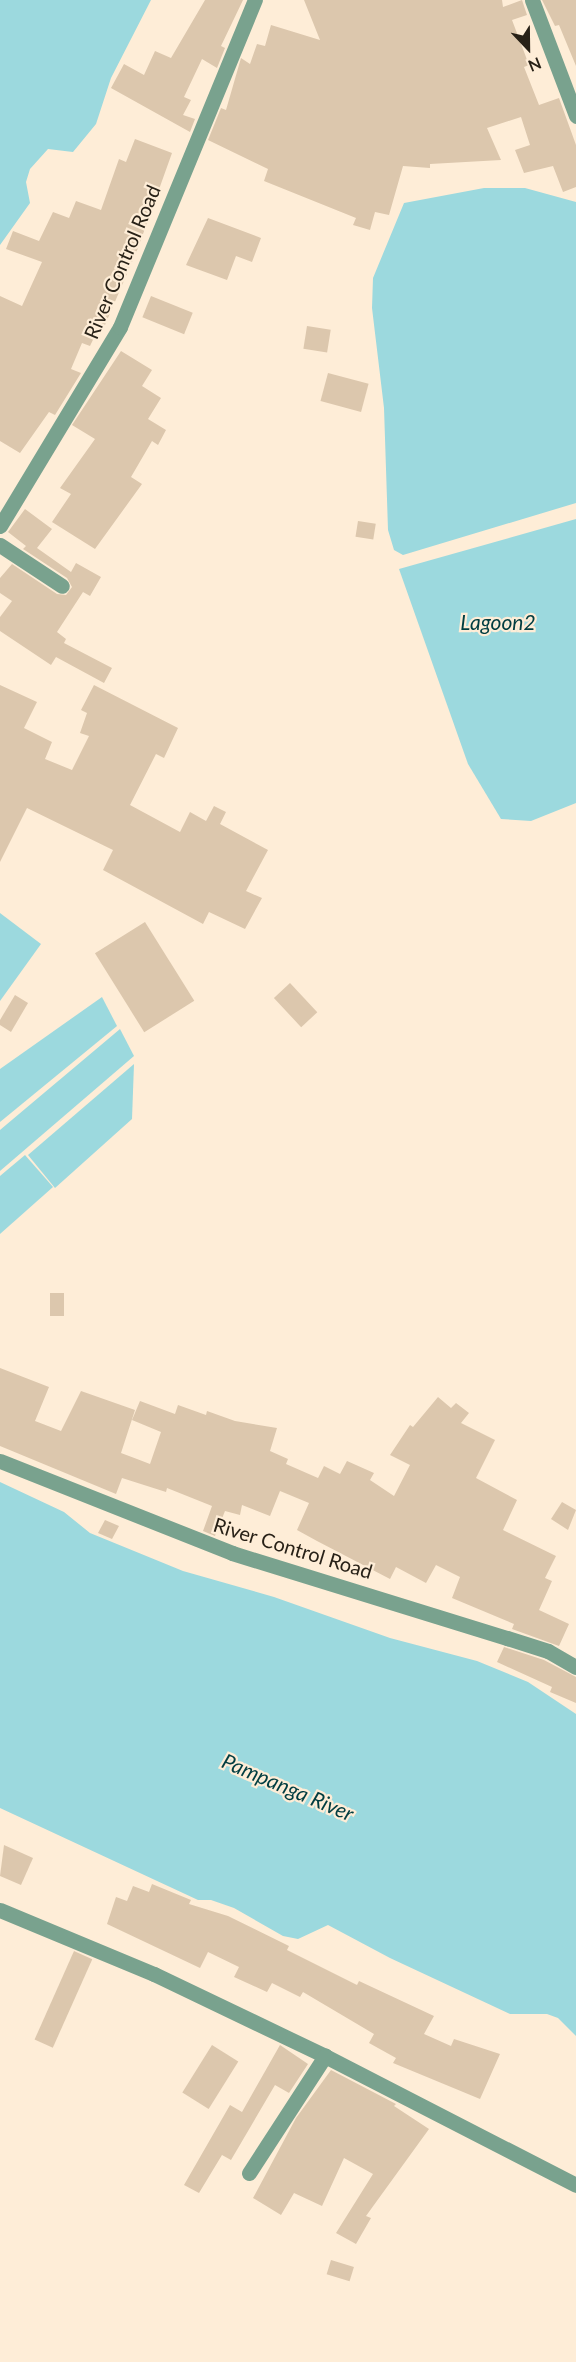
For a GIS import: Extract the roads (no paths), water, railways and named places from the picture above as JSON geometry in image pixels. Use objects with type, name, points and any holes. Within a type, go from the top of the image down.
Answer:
[{"type":"street","name":"River Control Road","points":[[0,526],[120,327],[255,0]]},
{"type":"street","points":[[532,0],[576,116]]},
{"type":"street","points":[[0,545],[62,586]]},
{"type":"street","name":"River Control Road","points":[[0,1461],[232,1553],[548,1651],[576,1667]]},
{"type":"street","points":[[0,1910],[154,1974],[325,2056],[576,2185]]},
{"type":"street","points":[[249,2173],[325,2056]]},
{"type":"water","points":[[0,0],[151,0],[111,78],[96,124],[73,152],[48,149],[30,169],[26,182],[30,203],[0,245]]},
{"type":"water","points":[[484,188],[525,188],[576,202],[576,503],[403,555],[394,550],[388,530],[384,408],[372,308],[373,278],[404,203]]},
{"type":"water","name":"Lagoon2","points":[[576,519],[576,803],[531,821],[501,819],[468,764],[399,569]]},
{"type":"water","points":[[0,913],[41,944],[0,1001]]},
{"type":"water","points":[[102,997],[117,1026],[0,1122],[0,1069]]},
{"type":"water","points":[[120,1029],[134,1056],[0,1171],[0,1130]]},
{"type":"water","points":[[134,1064],[132,1119],[55,1188],[28,1155]]},
{"type":"water","points":[[25,1155],[53,1187],[0,1234],[0,1176]]},
{"type":"water","name":"Pampanga River","points":[[0,1482],[64,1512],[90,1533],[183,1571],[274,1597],[390,1638],[477,1661],[528,1682],[576,1714],[576,2036],[558,2018],[547,2014],[510,2014],[390,1958],[328,1925],[298,1939],[283,1936],[234,1908],[211,1900],[198,1900],[0,1808]]}]
